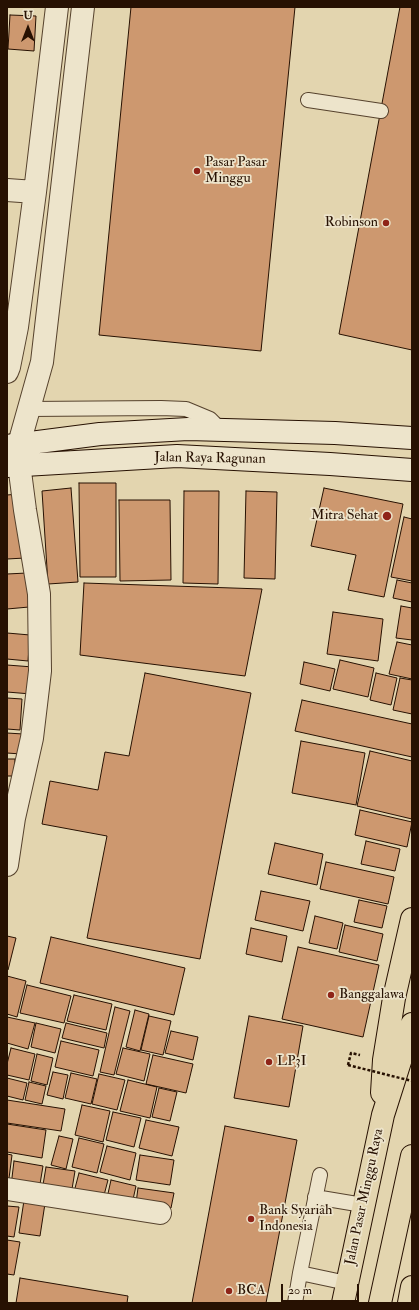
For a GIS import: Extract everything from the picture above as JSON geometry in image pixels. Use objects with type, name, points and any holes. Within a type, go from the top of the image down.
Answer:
[{"type":"main road","name":"Jalan Pasar Minggu Raya","points":[[383,1115],[382,1090],[384,1060],[394,998],[412,919]]},
{"type":"main road","name":"Jalan Pasar Minggu Raya","points":[[345,1293],[383,1115],[412,1024]]},
{"type":"main road","points":[[380,1303],[412,1156]]},
{"type":"main road","points":[[408,1303],[412,1287]]},
{"type":"street","points":[[7,372],[17,327],[57,7]]},
{"type":"street","points":[[7,865],[11,818],[32,738],[40,671],[41,639],[39,594],[25,510],[13,455],[42,362],[84,7]]},
{"type":"street","points":[[7,190],[35,192]]},
{"type":"street","name":"Jalan Raya Ragunan","points":[[13,455],[100,434],[188,429],[335,433],[412,438]]},
{"type":"street","name":"Jalan Raya Ragunan","points":[[13,455],[177,456],[412,470]]},
{"type":"street","points":[[7,1189],[160,1213]]},
{"type":"lane","points":[[314,101],[375,110]]},
{"type":"lane","name":"Jalan Raya Ragunan","points":[[28,409],[186,409],[210,419],[221,430]]},
{"type":"lane","points":[[295,1303],[320,1175]]},
{"type":"lane","points":[[315,1197],[363,1205]]},
{"type":"lane","points":[[300,1273],[345,1293]]},
{"type":"path","points":[[351,1053],[348,1065],[412,1081]]},
{"type":"building","name":"Pasar Pasar Minggu","points":[[131,7],[295,7],[261,351],[99,335]]},
{"type":"building","name":"Robinson","points":[[400,7],[412,7],[412,350],[339,334]]},
{"type":"building","points":[[10,15],[36,16],[34,51],[8,49]]},
{"type":"building","points":[[79,483],[116,483],[116,577],[80,577]]},
{"type":"building","points":[[71,488],[78,582],[48,584],[42,491]]},
{"type":"building","points":[[324,488],[403,504],[384,597],[348,590],[356,555],[311,546]]},
{"type":"building","points":[[184,491],[219,491],[218,584],[183,583]]},
{"type":"building","points":[[246,491],[277,492],[275,579],[244,578]]},
{"type":"building","points":[[19,494],[25,558],[7,559],[7,495]]},
{"type":"building","points":[[119,500],[170,500],[171,580],[120,581]]},
{"type":"building","points":[[404,517],[412,519],[412,581],[391,577]]},
{"type":"building","points":[[27,573],[29,607],[7,609],[7,574]]},
{"type":"building","points":[[397,580],[412,583],[412,602],[393,598]]},
{"type":"building","points":[[84,583],[262,589],[245,676],[80,655]]},
{"type":"building","points":[[401,606],[412,608],[412,640],[396,638]]},
{"type":"building","points":[[333,612],[383,619],[378,661],[327,654]]},
{"type":"building","points":[[7,633],[30,635],[28,661],[7,659]]},
{"type":"building","points":[[397,642],[412,645],[412,679],[389,674]]},
{"type":"building","points":[[340,660],[374,668],[368,697],[333,689]]},
{"type":"building","points":[[304,662],[335,669],[330,691],[300,684]]},
{"type":"building","points":[[7,665],[33,667],[31,694],[7,692]]},
{"type":"building","points":[[145,673],[251,693],[200,959],[87,938],[107,836],[42,824],[50,781],[98,790],[105,752],[129,756]]},
{"type":"building","points":[[376,673],[397,678],[391,705],[370,700]]},
{"type":"building","points":[[400,678],[412,680],[412,714],[393,710]]},
{"type":"building","points":[[7,698],[22,699],[20,730],[7,729]]},
{"type":"building","points":[[302,700],[412,724],[412,757],[295,731]]},
{"type":"building","points":[[7,733],[23,734],[21,754],[7,753]]},
{"type":"building","points":[[301,741],[365,753],[356,805],[292,793]]},
{"type":"building","points":[[370,751],[412,761],[412,819],[357,806]]},
{"type":"building","points":[[7,759],[15,759],[14,776],[7,776]]},
{"type":"building","points":[[360,810],[412,822],[407,847],[355,835]]},
{"type":"building","points":[[366,841],[400,849],[395,871],[361,864]]},
{"type":"building","points":[[275,843],[323,854],[317,885],[268,874]]},
{"type":"building","points":[[326,862],[394,877],[388,904],[320,889]]},
{"type":"building","points":[[261,891],[310,901],[303,931],[255,920]]},
{"type":"building","points":[[359,900],[387,906],[382,928],[354,922]]},
{"type":"building","points":[[315,916],[343,923],[337,949],[309,943]]},
{"type":"building","points":[[345,925],[383,934],[377,961],[339,952]]},
{"type":"building","points":[[251,928],[287,936],[282,962],[246,954]]},
{"type":"building","points":[[7,936],[16,938],[8,970],[7,969]]},
{"type":"building","points":[[51,937],[185,968],[174,1015],[40,983]]},
{"type":"building","points":[[298,947],[379,965],[363,1037],[282,1019]]},
{"type":"building","points":[[7,976],[26,981],[17,1017],[7,1014]]},
{"type":"building","points":[[27,985],[71,996],[64,1023],[20,1013]]},
{"type":"building","points":[[74,995],[112,1004],[106,1030],[67,1021]]},
{"type":"building","points":[[115,1007],[130,1011],[114,1075],[100,1072]]},
{"type":"building","points":[[135,1010],[149,1014],[140,1051],[126,1047]]},
{"type":"building","points":[[149,1016],[171,1021],[163,1055],[141,1050]]},
{"type":"building","name":"LP3I","points":[[249,1016],[303,1026],[289,1107],[234,1098]]},
{"type":"building","points":[[7,1017],[35,1023],[28,1049],[7,1043]]},
{"type":"building","points":[[36,1023],[61,1029],[55,1053],[31,1047]]},
{"type":"building","points":[[66,1023],[107,1033],[104,1048],[62,1038]]},
{"type":"building","points":[[171,1031],[198,1037],[193,1060],[165,1053]]},
{"type":"building","points":[[61,1041],[99,1050],[93,1076],[55,1067]]},
{"type":"building","points":[[11,1048],[35,1054],[29,1080],[7,1075],[7,1064]]},
{"type":"building","points":[[123,1048],[150,1054],[144,1081],[116,1074]]},
{"type":"building","points":[[37,1054],[53,1058],[47,1085],[31,1081]]},
{"type":"building","points":[[153,1055],[193,1064],[186,1093],[146,1084]]},
{"type":"building","points":[[53,1072],[68,1075],[63,1099],[47,1095]]},
{"type":"building","points":[[71,1073],[97,1079],[91,1104],[65,1098]]},
{"type":"building","points":[[99,1074],[125,1080],[117,1110],[92,1104]]},
{"type":"building","points":[[7,1078],[27,1083],[23,1100],[7,1096]]},
{"type":"building","points":[[128,1080],[157,1087],[150,1118],[120,1111]]},
{"type":"building","points":[[29,1082],[46,1086],[42,1104],[25,1100]]},
{"type":"building","points":[[159,1088],[177,1092],[170,1121],[152,1117]]},
{"type":"building","points":[[7,1100],[65,1109],[61,1131],[7,1123]]},
{"type":"building","points":[[82,1105],[110,1111],[103,1142],[75,1135]]},
{"type":"building","points":[[113,1112],[141,1118],[134,1147],[106,1140]]},
{"type":"building","points":[[146,1120],[179,1127],[172,1156],[139,1148]]},
{"type":"building","points":[[7,1124],[46,1130],[42,1158],[7,1152]]},
{"type":"building","points":[[225,1126],[297,1140],[266,1303],[192,1303]]},
{"type":"building","points":[[59,1136],[73,1139],[66,1169],[51,1165]]},
{"type":"building","points":[[79,1138],[104,1144],[97,1173],[72,1167]]},
{"type":"building","points":[[107,1146],[136,1153],[130,1180],[100,1172]]},
{"type":"building","points":[[7,1154],[12,1155],[8,1186],[7,1185]]},
{"type":"building","points":[[140,1155],[174,1160],[170,1185],[136,1180]]},
{"type":"building","points":[[14,1161],[43,1166],[39,1190],[11,1186]]},
{"type":"building","points":[[46,1167],[75,1171],[71,1195],[42,1191]]},
{"type":"building","points":[[79,1173],[108,1180],[103,1199],[74,1192]]},
{"type":"building","points":[[111,1180],[136,1186],[132,1204],[107,1198]]},
{"type":"building","points":[[138,1188],[174,1193],[171,1208],[136,1203]]},
{"type":"building","points":[[25,1194],[46,1197],[40,1236],[19,1233]]},
{"type":"building","points":[[7,1206],[19,1207],[14,1237],[7,1236]]},
{"type":"building","points":[[7,1240],[20,1242],[14,1275],[7,1274]]},
{"type":"building","points":[[20,1278],[128,1296],[127,1303],[16,1303]]},
{"type":"place","name":"Pasar Pasar Minggu","points":[[197,171]]},
{"type":"place","name":"Robinson","points":[[386,223]]},
{"type":"place","name":"Mitra Sehat","points":[[387,516]]},
{"type":"place","name":"Banggalawa","points":[[331,995]]},
{"type":"place","name":"LP3I","points":[[269,1062]]},
{"type":"place","name":"Bank Syariah Indonesia","points":[[251,1219]]},
{"type":"place","name":"BCA","points":[[229,1291]]}]
